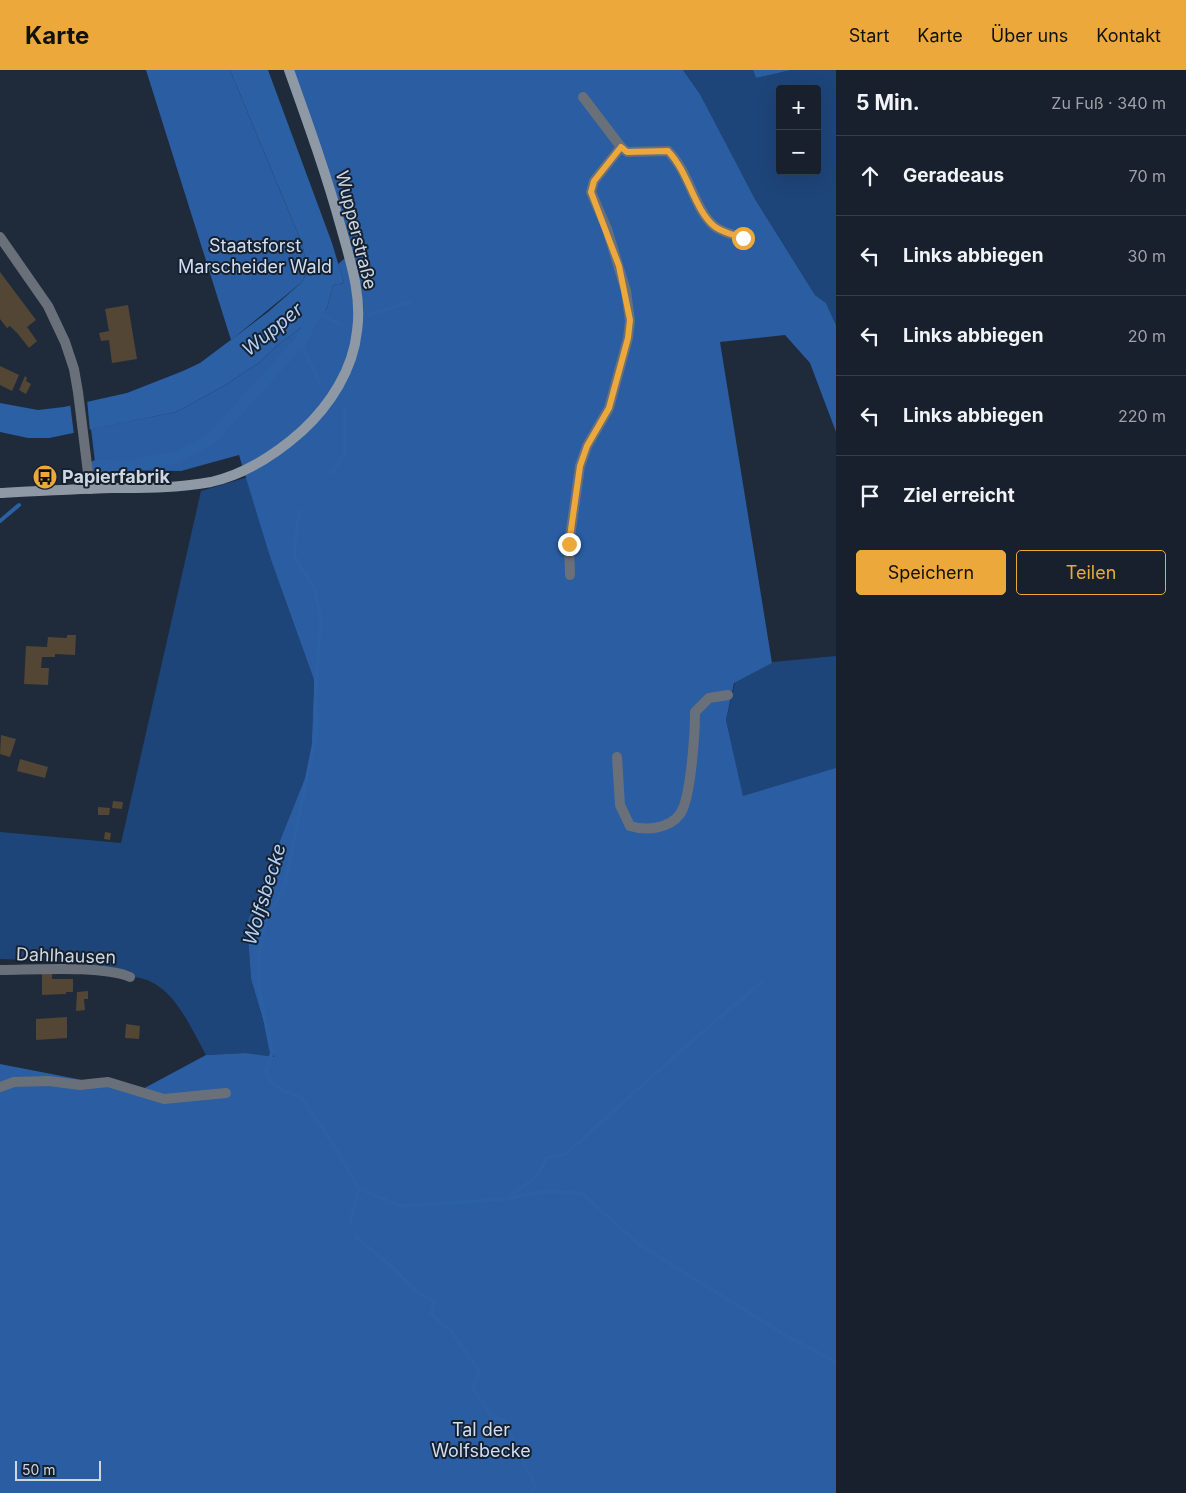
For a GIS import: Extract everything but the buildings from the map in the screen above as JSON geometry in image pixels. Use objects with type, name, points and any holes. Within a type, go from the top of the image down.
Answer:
[{"type":"main road","name":"Wupperstraße","points":[[0,493],[186,485],[212,482],[239,473],[274,455],[305,428],[328,404],[344,376],[354,350],[358,330],[355,282],[327,177],[289,70]]},
{"type":"street","points":[[583,97],[621,147],[627,152],[668,151],[679,162],[703,211],[715,227],[743,238]]},
{"type":"street","points":[[570,575],[569,544],[580,466],[587,446],[609,408],[628,338],[630,320],[624,282],[607,229],[591,192],[594,181],[621,147]]},
{"type":"street","points":[[0,237],[48,306],[65,342],[74,369],[78,392],[83,445],[90,489]]},
{"type":"street","points":[[617,757],[620,805],[630,826],[642,830],[670,822],[679,815],[685,804],[695,732],[694,712],[709,698],[728,695]]},
{"type":"street","name":"Dahlhausen","points":[[0,970],[74,970],[122,974],[130,977]]},
{"type":"street","points":[[0,1087],[14,1082],[49,1081],[80,1085],[108,1082],[164,1099],[226,1093]]},
{"type":"shaded area","points":[[683,70],[753,70],[756,78],[791,70],[836,70],[836,325],[826,303],[815,295],[755,199],[700,94]]},
{"type":"shaded area","points":[[248,477],[271,560],[314,680],[311,763],[247,923],[251,979],[274,1058],[246,1053],[206,1055],[185,1017],[168,994],[157,985],[144,979],[130,977],[130,971],[91,968],[92,962],[0,959],[0,832],[121,843],[201,491]]},
{"type":"shaded area","points":[[836,656],[836,769],[743,797],[726,720],[735,682],[773,662]]},
{"type":"green space","name":"Staatsforst Marscheider Wald","points":[[146,70],[230,70],[302,243],[308,272],[301,283],[231,340]]},
{"type":"green space","name":"Tal der Wolfsbecke","points":[[287,70],[683,70],[700,94],[755,199],[815,295],[826,303],[836,325],[836,432],[810,363],[785,335],[720,342],[772,663],[734,683],[726,720],[743,796],[836,768],[836,1493],[0,1493],[0,1064],[139,1091],[206,1055],[246,1053],[274,1057],[251,979],[247,923],[311,763],[314,680],[271,560],[239,455],[181,471],[96,470],[91,429],[176,412],[222,387],[260,362],[279,344],[327,308],[333,285],[344,283],[338,264],[350,254]]},
{"type":"green space","points":[[753,70],[791,70],[756,78]]},
{"type":"water","name":"Wupper","points":[[230,70],[268,70],[332,243],[344,283],[333,285],[327,308],[279,344],[260,362],[222,387],[176,412],[49,438],[28,438],[0,432],[0,403],[38,410],[64,407],[127,393],[200,363],[268,312],[301,283],[308,272],[302,243]]},
{"type":"pier","points":[[87,399],[90,432],[74,435],[70,403]]},
{"type":"waterway","points":[[368,315],[410,302]]},
{"type":"waterway","name":"Wupper","points":[[96,466],[135,465],[176,457],[210,440],[300,342],[321,304]]},
{"type":"waterway","name":"Wupper","points":[[316,313],[340,324]]},
{"type":"waterway","points":[[300,342],[320,383]]},
{"type":"waterway","points":[[332,473],[345,453],[345,408]]},
{"type":"waterway","points":[[0,521],[19,505]]},
{"type":"waterway","name":"Wolfsbecke","points":[[299,511],[294,556],[314,587],[321,619],[316,679],[316,735],[285,884],[266,921],[259,955],[259,989],[272,1053],[266,1072],[271,1082],[282,1090],[301,1097],[333,1144],[359,1189],[350,1223]]},
{"type":"waterway","points":[[507,1198],[537,1176],[547,1158],[566,1154],[685,1047],[762,982]]},
{"type":"waterway","points":[[359,1189],[401,1206],[506,1199],[546,1191],[582,1193],[638,1244],[787,1336],[836,1362]]},
{"type":"waterway","name":"Wolfsbecke","points":[[355,1236],[391,1266],[415,1291],[434,1301],[431,1314],[451,1331],[479,1371],[473,1388],[491,1416],[504,1420],[536,1488],[530,1493]]},
{"type":"place","name":"Papierfabrik","points":[[45,477]]},
{"type":"route","points":[[569,544],[580,466],[587,446],[609,408],[628,338],[630,320],[626,291],[619,266],[607,229],[591,192],[594,181],[621,147],[627,152],[668,151],[679,162],[703,211],[715,227],[743,238]]}]
